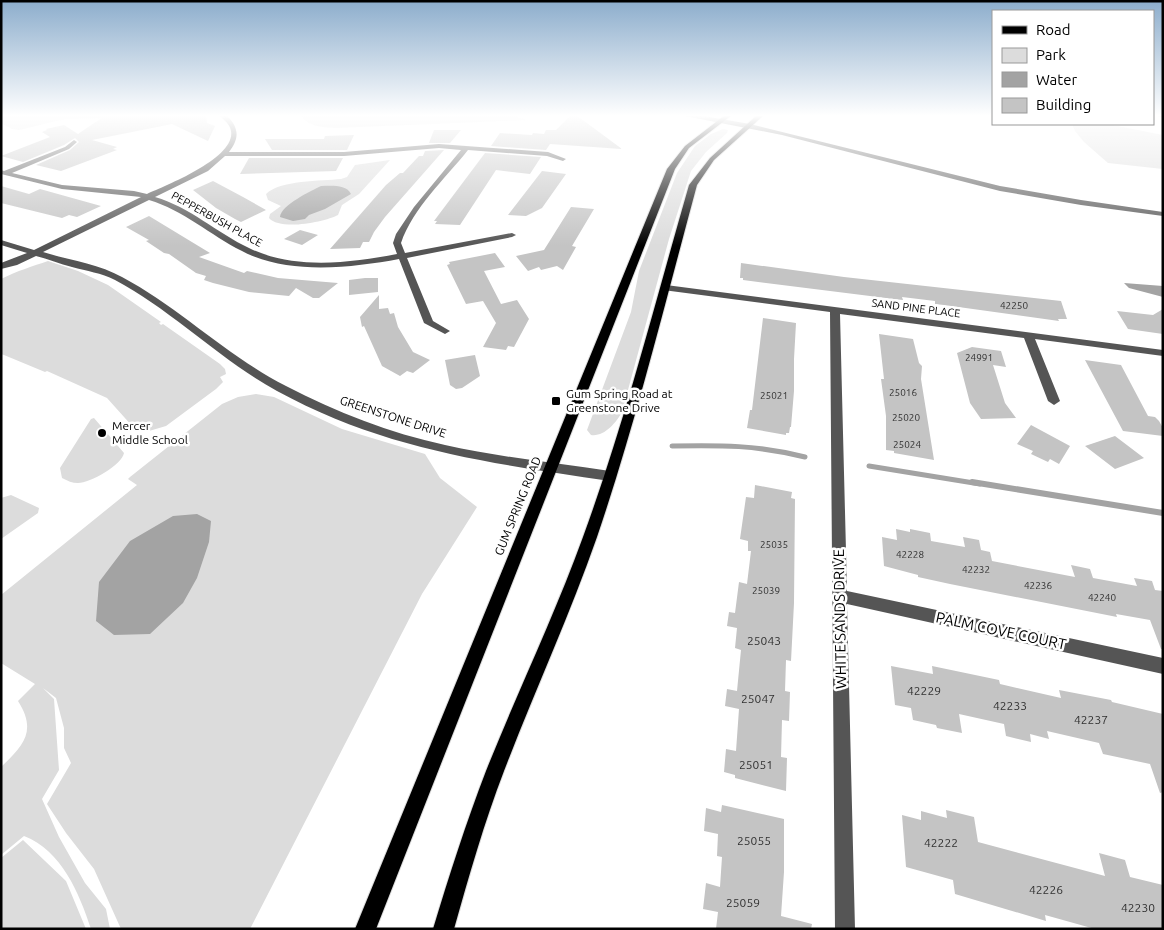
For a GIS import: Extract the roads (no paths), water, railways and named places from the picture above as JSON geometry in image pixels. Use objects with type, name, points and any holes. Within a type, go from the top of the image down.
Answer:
[{"type":"main road","name":"GUM SPRING ROAD","points":[[365,929],[670,170],[679,158]]},
{"type":"main road","points":[[443,929],[466,854],[495,772],[564,606],[610,476],[666,288],[693,185],[713,158]]},
{"type":"street","points":[[3,172],[39,158]]},
{"type":"street","points":[[1,272],[35,252],[205,169],[218,158]]},
{"type":"street","points":[[445,331],[429,323],[398,244],[400,232],[458,158]]},
{"type":"street","points":[[883,158],[956,178],[1103,207],[1163,214]]},
{"type":"street","name":"PEPPERBUSH PLACE","points":[[3,172],[62,187],[122,191],[176,207],[246,250],[279,261],[339,265],[403,256],[512,234]]},
{"type":"street","name":"GREENSTONE DRIVE","points":[[1,235],[86,260],[87,265]]},
{"type":"street","name":"GREENSTONE DRIVE","points":[[1,242],[75,265],[87,265],[112,276],[144,295],[256,375],[327,411],[415,441],[471,455],[610,476]]},
{"type":"street","points":[[1,266],[14,263]]},
{"type":"street","name":"SAND PINE PLACE","points":[[666,288],[1163,353]]},
{"type":"street","name":"WHITE SANDS DRIVE","points":[[835,310],[846,928]]},
{"type":"street","points":[[1028,335],[1054,401]]},
{"type":"street","name":"PALM COVE COURT","points":[[840,596],[1163,666]]},
{"type":"water","points":[[321,186],[342,187],[351,194],[325,209],[309,215],[305,219],[293,221],[280,217],[285,208],[291,203]]},
{"type":"water","points":[[1124,283],[1163,286],[1163,297],[1129,288]]},
{"type":"water","points":[[197,514],[211,521],[209,542],[197,578],[183,603],[150,634],[114,635],[96,621],[99,582],[130,541],[173,516]]},
{"type":"waterway","points":[[672,446],[739,447],[771,450],[805,457]]},
{"type":"waterway","points":[[869,466],[980,484]]},
{"type":"waterway","points":[[972,482],[1163,513]]},
{"type":"place","name":"Gum Spring Road at Greenstone Drive","points":[[556,401]]},
{"type":"place","name":"Mercer Middle School","points":[[102,433]]}]
